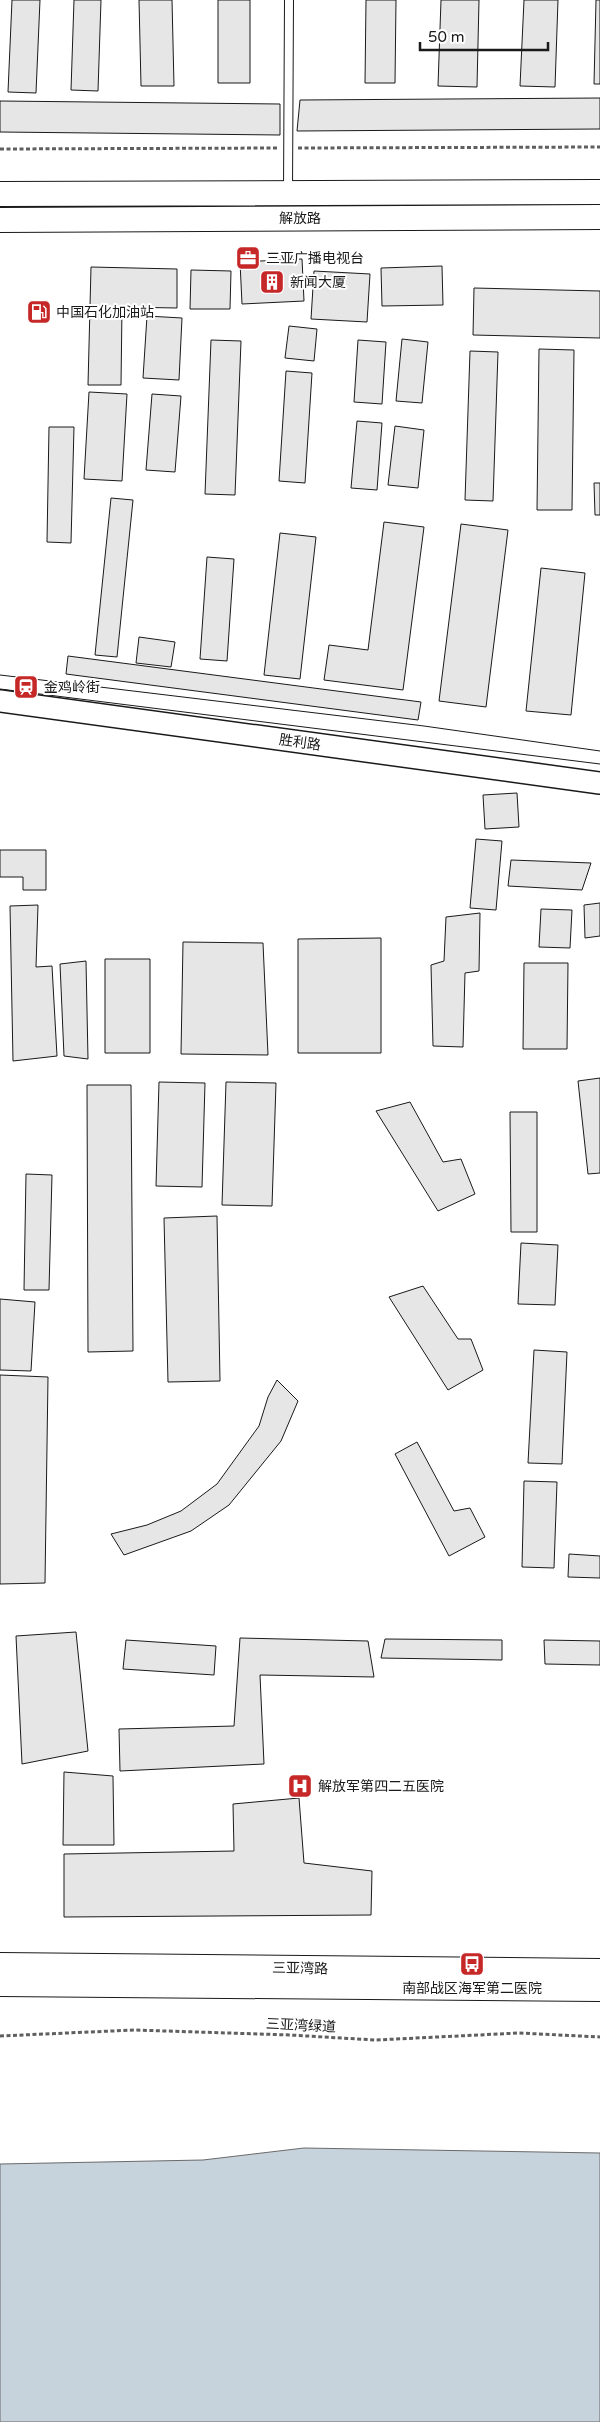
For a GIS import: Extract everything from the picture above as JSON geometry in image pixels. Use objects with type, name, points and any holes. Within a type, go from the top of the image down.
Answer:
[{"type":"main road","name":"解放路","points":[[0,194],[600,192]]},
{"type":"main road","name":"解放路","points":[[0,220],[600,218]]},
{"type":"main road","name":"三亚湾路","points":[[0,1965],[600,1971]]},
{"type":"main road","name":"三亚湾路","points":[[0,1984],[600,1989]]},
{"type":"street","name":"胜利路","points":[[0,701],[600,783]]},
{"type":"lane","points":[[288,0],[288,193]]},
{"type":"path","name":"三亚湾绿道","points":[[0,2036],[134,2030],[376,2040],[519,2033],[600,2036]]},
{"type":"shaded area","points":[[304,2148],[600,2153],[600,2422],[0,2422],[0,2164],[203,2160]]},
{"type":"building","points":[[12,0],[40,0],[36,93],[8,92]]},
{"type":"building","points":[[74,0],[101,0],[98,91],[71,90]]},
{"type":"building","points":[[139,0],[172,0],[174,86],[141,86]]},
{"type":"building","points":[[218,0],[250,0],[250,83],[218,83]]},
{"type":"building","points":[[366,0],[396,0],[395,83],[365,83]]},
{"type":"building","points":[[441,0],[479,0],[477,87],[438,86]]},
{"type":"building","points":[[524,0],[558,0],[555,87],[520,86]]},
{"type":"building","points":[[596,0],[600,0],[600,84],[594,84]]},
{"type":"building","points":[[600,98],[600,129],[297,131],[300,100]]},
{"type":"building","points":[[0,101],[280,104],[280,135],[0,132]]},
{"type":"building","name":"新闻大厦","points":[[302,259],[304,301],[242,304],[240,262]]},
{"type":"building","points":[[442,266],[443,305],[382,306],[381,268]]},
{"type":"building","points":[[91,267],[177,269],[177,308],[122,307],[121,385],[88,385]]},
{"type":"building","points":[[191,270],[231,271],[230,309],[190,309]]},
{"type":"building","points":[[314,271],[370,274],[367,322],[311,319]]},
{"type":"building","points":[[474,288],[600,291],[600,338],[473,335]]},
{"type":"building","points":[[147,316],[182,318],[179,380],[143,378]]},
{"type":"building","points":[[289,326],[317,329],[314,361],[285,358]]},
{"type":"building","points":[[402,339],[428,342],[422,403],[396,401]]},
{"type":"building","points":[[211,340],[241,341],[235,495],[205,494]]},
{"type":"building","points":[[358,340],[386,342],[382,404],[354,402]]},
{"type":"building","points":[[539,349],[574,350],[572,510],[537,510]]},
{"type":"building","points":[[470,351],[498,352],[493,501],[465,500]]},
{"type":"building","points":[[286,371],[312,373],[305,483],[279,481]]},
{"type":"building","points":[[89,392],[127,394],[122,481],[84,479]]},
{"type":"building","points":[[152,394],[181,396],[175,472],[146,470]]},
{"type":"building","points":[[357,421],[382,423],[377,490],[351,488]]},
{"type":"building","points":[[395,426],[424,430],[418,488],[388,485]]},
{"type":"building","points":[[49,427],[74,427],[71,543],[47,542]]},
{"type":"building","points":[[594,483],[600,483],[600,515],[595,515]]},
{"type":"building","points":[[111,498],[133,500],[117,657],[95,655]]},
{"type":"building","points":[[384,522],[424,527],[403,690],[324,680],[329,645],[368,650]]},
{"type":"building","points":[[461,524],[508,530],[486,707],[439,701]]},
{"type":"building","points":[[280,533],[316,537],[300,679],[264,675]]},
{"type":"building","points":[[207,557],[234,559],[227,661],[200,659]]},
{"type":"building","points":[[541,568],[585,573],[571,715],[526,711]]},
{"type":"building","points":[[139,637],[175,642],[171,667],[136,663]]},
{"type":"building","points":[[68,656],[421,702],[418,720],[66,674]]},
{"type":"building","points":[[517,793],[519,827],[485,829],[483,795]]},
{"type":"building","points":[[476,839],[502,841],[496,910],[470,908]]},
{"type":"building","points":[[0,850],[46,850],[46,890],[23,890],[23,877],[0,877]]},
{"type":"building","points":[[511,860],[591,863],[582,890],[508,886]]},
{"type":"building","points":[[600,903],[600,936],[585,938],[584,905]]},
{"type":"building","points":[[38,905],[36,967],[52,966],[57,1056],[13,1061],[10,906]]},
{"type":"building","points":[[541,909],[572,910],[570,948],[539,947]]},
{"type":"building","points":[[480,913],[479,971],[465,973],[463,1047],[433,1046],[431,965],[444,961],[446,917]]},
{"type":"building","points":[[381,938],[381,1053],[298,1053],[298,939]]},
{"type":"building","points":[[183,942],[263,943],[268,1055],[181,1054]]},
{"type":"building","points":[[105,959],[150,959],[150,1053],[105,1053]]},
{"type":"building","points":[[86,961],[88,1059],[64,1056],[60,964]]},
{"type":"building","points":[[524,963],[568,963],[567,1049],[523,1049]]},
{"type":"building","points":[[600,1078],[600,1173],[588,1174],[578,1081]]},
{"type":"building","points":[[159,1082],[205,1083],[202,1187],[156,1186]]},
{"type":"building","points":[[226,1082],[276,1083],[272,1206],[222,1205]]},
{"type":"building","points":[[87,1085],[131,1085],[133,1351],[88,1352]]},
{"type":"building","points":[[410,1102],[443,1162],[461,1159],[475,1194],[438,1211],[376,1111]]},
{"type":"building","points":[[510,1112],[537,1112],[537,1232],[511,1232]]},
{"type":"building","points":[[26,1174],[52,1175],[49,1290],[24,1290]]},
{"type":"building","points":[[217,1216],[220,1381],[168,1382],[164,1218]]},
{"type":"building","points":[[521,1243],[558,1245],[555,1305],[518,1304]]},
{"type":"building","points":[[423,1286],[458,1339],[471,1339],[483,1370],[448,1390],[389,1297]]},
{"type":"building","points":[[0,1299],[35,1302],[31,1371],[0,1370]]},
{"type":"building","points":[[534,1350],[567,1352],[562,1464],[528,1463]]},
{"type":"building","points":[[0,1375],[48,1377],[45,1583],[0,1584]]},
{"type":"building","points":[[277,1380],[298,1401],[281,1441],[229,1505],[191,1531],[124,1555],[111,1534],[147,1525],[181,1511],[217,1484],[259,1426],[268,1397]]},
{"type":"building","points":[[417,1442],[454,1511],[470,1508],[485,1537],[449,1556],[395,1454]]},
{"type":"building","points":[[524,1481],[557,1482],[554,1568],[522,1567]]},
{"type":"building","points":[[569,1554],[600,1556],[600,1578],[568,1577]]},
{"type":"building","points":[[76,1632],[88,1751],[22,1764],[16,1636]]},
{"type":"building","points":[[240,1638],[368,1641],[374,1677],[260,1675],[264,1764],[120,1771],[119,1729],[234,1726]]},
{"type":"building","points":[[385,1639],[502,1640],[502,1660],[381,1658]]},
{"type":"building","points":[[126,1640],[216,1646],[214,1675],[123,1669]]},
{"type":"building","points":[[544,1640],[600,1641],[600,1665],[545,1664]]},
{"type":"building","points":[[64,1772],[113,1776],[114,1845],[63,1845]]},
{"type":"building","points":[[299,1798],[304,1863],[372,1871],[371,1915],[64,1917],[64,1854],[234,1851],[233,1804]]},
{"type":"tram line","points":[[0,675],[424,726],[600,751]]},
{"type":"tram line","points":[[0,689],[600,764]]},
{"type":"place","name":"三亚广播电视台","points":[[248,258]]},
{"type":"place","name":"新闻大厦","points":[[272,282]]},
{"type":"place","name":"中国石化加油站","points":[[39,312]]},
{"type":"place","name":"金鸡岭街","points":[[26,687]]},
{"type":"place","name":"解放军第四二五医院","points":[[300,1786]]},
{"type":"place","name":"南部战区海军第二医院","points":[[472,1964]]}]
